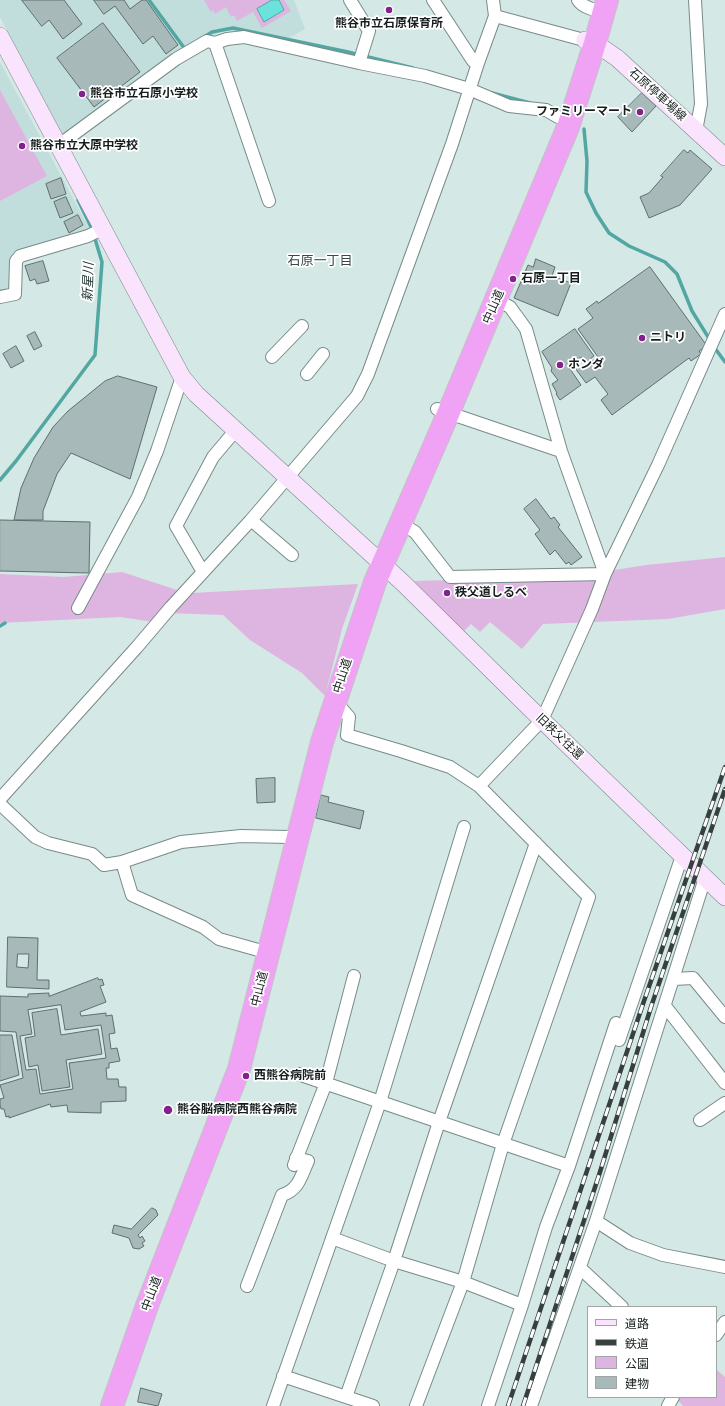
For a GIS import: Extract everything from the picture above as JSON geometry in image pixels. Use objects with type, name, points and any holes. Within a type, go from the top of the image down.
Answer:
[{"type":"highway","name":"中山道","points":[[388,570],[378,545],[497,300],[568,127],[590,42],[595,4]]},
{"type":"highway","name":"中山道","points":[[112,1406],[148,1304],[239,1069],[297,838],[333,705],[388,570],[400,523],[443,412],[558,117],[590,42]]},
{"type":"street","points":[[350,0],[369,31],[359,63]]},
{"type":"street","points":[[433,0],[473,61],[478,63]]},
{"type":"street","points":[[0,800],[251,520],[357,396],[368,374],[452,144],[495,16],[493,0]]},
{"type":"street","points":[[695,0],[701,104],[696,131]]},
{"type":"street","points":[[495,16],[590,42]]},
{"type":"street","name":"旧秩父往還","points":[[0,36],[182,377],[196,394],[388,570],[725,897]]},
{"type":"street","points":[[57,141],[176,59],[207,42],[215,44],[226,39],[244,37],[359,63],[471,85],[509,106],[546,110],[558,117]]},
{"type":"street","name":"石原停車場線","points":[[590,42],[617,58],[725,157]]},
{"type":"street","points":[[215,44],[269,201]]},
{"type":"street","points":[[0,297],[15,294],[16,261],[20,256],[88,236],[103,229]]},
{"type":"street","points":[[497,300],[510,307],[526,329],[561,451],[605,574]]},
{"type":"street","points":[[478,786],[542,720],[592,609],[605,574],[658,465],[725,314]]},
{"type":"street","points":[[272,357],[302,326]]},
{"type":"street","points":[[307,374],[323,354]]},
{"type":"street","points":[[78,608],[138,496],[157,451],[182,377]]},
{"type":"street","points":[[443,412],[561,451]]},
{"type":"street","points":[[203,572],[176,526],[213,457],[235,430]]},
{"type":"street","points":[[251,520],[292,555]]},
{"type":"street","points":[[400,523],[415,532],[450,577],[605,574]]},
{"type":"street","points":[[333,705],[342,709],[349,717],[347,735],[450,767],[478,786],[589,896],[504,1144],[463,1282],[416,1406]]},
{"type":"street","points":[[0,804],[35,837],[48,843],[92,854],[104,865],[122,862],[181,842],[241,836],[297,838]]},
{"type":"street","points":[[273,1406],[380,1102],[464,827]]},
{"type":"street","points":[[346,1397],[394,1261],[439,1122],[536,843]]},
{"type":"street","points":[[546,1227],[557,1219],[682,856]]},
{"type":"street","points":[[122,862],[132,895],[203,927],[219,940],[269,953]]},
{"type":"street","points":[[531,1406],[596,1221],[705,878]]},
{"type":"street","points":[[247,1286],[282,1195],[291,1193],[296,1187],[308,1161],[295,1161],[326,1083],[354,976]]},
{"type":"street","points":[[674,979],[693,978],[725,1017]]},
{"type":"street","points":[[665,1006],[725,1083]]},
{"type":"street","points":[[488,1406],[522,1305],[546,1227],[569,1166],[616,1023]]},
{"type":"street","points":[[298,1074],[569,1166]]},
{"type":"street","points":[[700,1120],[725,1103]]},
{"type":"street","points":[[596,1221],[630,1243],[663,1255],[725,1267]]},
{"type":"street","points":[[332,1238],[394,1261],[463,1282],[522,1305]]},
{"type":"street","points":[[580,1268],[621,1306]]},
{"type":"street","points":[[717,1334],[725,1322]]},
{"type":"street","points":[[283,1376],[373,1406]]},
{"type":"shaded area","name":"熊谷市立石原小学校","points":[[0,0],[294,0],[305,29],[287,39],[224,30],[183,51],[64,137],[0,17]]},
{"type":"shaded area","name":"熊谷市立大原中学校","points":[[0,62],[90,230],[13,252],[12,289],[0,292]]},
{"type":"green space","points":[[204,0],[284,0],[291,11],[262,28],[253,12],[237,21],[234,15],[231,17],[226,7],[215,14],[213,10],[211,12]]},
{"type":"green space","points":[[0,90],[47,176],[0,201]]},
{"type":"green space","points":[[725,557],[725,609],[668,619],[543,624],[522,649],[490,622],[480,632],[471,624],[464,631],[414,581],[571,577],[646,565]]},
{"type":"green space","points":[[122,572],[180,591],[154,622],[120,617],[0,623],[0,574],[64,577]]},
{"type":"green space","points":[[358,584],[342,629],[325,696],[302,673],[250,640],[223,615],[166,613],[192,593]]},
{"type":"green space","points":[[717,1370],[725,1377],[725,1406],[683,1406],[677,1399],[717,1398]]},
{"type":"water","points":[[272,0],[279,0],[284,10],[264,22],[257,9]]},
{"type":"building","points":[[22,0],[64,0],[82,24],[63,39],[49,20],[42,26]]},
{"type":"building","points":[[94,0],[124,0],[130,9],[142,0],[146,0],[178,45],[166,54],[153,36],[143,44],[115,6],[104,14]]},
{"type":"building","points":[[103,23],[140,72],[94,107],[57,58]]},
{"type":"building","points":[[642,93],[656,106],[632,132],[618,117]]},
{"type":"building","points":[[684,150],[688,153],[690,150],[712,169],[680,205],[649,218],[640,197],[649,193],[663,177],[661,176]]},
{"type":"building","points":[[61,178],[66,194],[51,199],[46,184]]},
{"type":"building","points":[[66,197],[73,213],[60,218],[54,202]]},
{"type":"building","points":[[78,215],[83,225],[69,233],[64,222]]},
{"type":"building","points":[[536,259],[555,267],[552,276],[571,283],[558,316],[514,298],[528,265],[533,267]]},
{"type":"building","points":[[43,261],[49,281],[37,284],[35,279],[30,281],[25,266]]},
{"type":"building","name":"ニトリ","points":[[650,267],[707,346],[699,351],[701,354],[691,361],[689,358],[612,415],[601,400],[608,394],[595,377],[586,383],[575,368],[584,367],[598,357],[578,329],[593,318],[586,309],[597,301],[598,303]]},
{"type":"building","name":"ホンダ","points":[[575,329],[594,356],[585,363],[581,357],[568,366],[581,385],[560,400],[552,384],[558,380],[551,371],[552,368],[542,352]]},
{"type":"building","points":[[35,332],[42,346],[34,350],[27,336]]},
{"type":"building","points":[[16,346],[24,361],[11,368],[3,354]]},
{"type":"building","points":[[118,376],[157,387],[130,479],[71,453],[57,474],[43,511],[43,520],[14,520],[21,488],[34,458],[53,427],[68,411],[105,381]]},
{"type":"building","points":[[536,499],[551,519],[554,517],[560,525],[558,527],[582,557],[571,565],[569,562],[566,564],[555,550],[550,555],[535,534],[540,530],[524,509]]},
{"type":"building","points":[[0,520],[90,522],[89,573],[0,571]]},
{"type":"building","points":[[275,778],[275,802],[257,803],[256,779]]},
{"type":"building","points":[[321,795],[329,797],[328,802],[364,811],[360,829],[316,818]]},
{"type":"building","points":[[8,937],[38,938],[37,980],[49,980],[49,989],[7,987]],"holes":[[[18,954],[29,954],[28,968],[17,967]]]},
{"type":"building","points":[[98,978],[99,980],[102,979],[104,985],[100,986],[106,1002],[80,1012],[81,1016],[106,1013],[106,1016],[112,1015],[115,1033],[109,1034],[111,1049],[117,1048],[120,1061],[109,1063],[109,1068],[106,1068],[107,1079],[118,1079],[119,1087],[126,1087],[126,1101],[101,1102],[101,1113],[68,1112],[67,1105],[51,1107],[50,1104],[9,1118],[9,1116],[6,1117],[4,1109],[1,1109],[0,1105],[0,1099],[4,1098],[0,1085],[23,1078],[16,1032],[0,1031],[0,996],[28,997],[28,994],[49,993],[49,996]],"holes":[[[61,1005],[65,1030],[101,1025],[106,1058],[69,1063],[73,1089],[40,1094],[36,1069],[26,1070],[20,1036],[32,1034],[28,1010]]]},
{"type":"building","points":[[57,1009],[61,1035],[98,1029],[102,1054],[66,1060],[70,1087],[42,1091],[38,1065],[29,1067],[25,1038],[35,1036],[32,1013]]},
{"type":"building","points":[[0,1035],[12,1035],[19,1075],[0,1081]]},
{"type":"building","points":[[152,1208],[156,1210],[158,1215],[138,1235],[140,1238],[142,1236],[145,1241],[142,1243],[144,1246],[139,1249],[133,1248],[129,1238],[112,1233],[114,1225],[131,1229]]},
{"type":"building","points":[[141,1388],[162,1394],[158,1406],[138,1402]]},
{"type":"waterway","points":[[149,0],[185,49]]},
{"type":"waterway","points":[[204,37],[212,32],[233,28],[348,52],[413,68]]},
{"type":"waterway","points":[[492,93],[530,103]]},
{"type":"waterway","points":[[584,129],[587,161],[586,192],[596,213],[609,233],[629,246],[665,262],[677,274],[692,311],[710,340]]},
{"type":"waterway","name":"新星川","points":[[0,480],[16,461],[95,355],[102,262],[92,229],[78,200]]},
{"type":"waterway","points":[[714,347],[725,362]]},
{"type":"waterway","name":"新星川","points":[[0,626],[5,623]]},
{"type":"railway","points":[[508,1406],[644,1001],[725,767]]},
{"type":"railway","points":[[523,1406],[600,1172],[651,1007],[725,789]]},
{"type":"place","name":"熊谷市立石原保育所","points":[[389,10]]},
{"type":"place","name":"熊谷市立石原小学校","points":[[82,94]]},
{"type":"place","name":"ファミリーマート","points":[[640,112]]},
{"type":"place","name":"熊谷市立大原中学校","points":[[22,146]]},
{"type":"place","name":"石原一丁目","points":[[513,279]]},
{"type":"place","name":"ニトリ","points":[[642,338]]},
{"type":"place","name":"ホンダ","points":[[560,365]]},
{"type":"place","name":"秩父道しるべ","points":[[447,593]]},
{"type":"place","name":"西熊谷病院前","points":[[246,1076]]},
{"type":"place","name":"熊谷脳病院西熊谷病院","points":[[168,1110]]},
{"type":"district","name":"石原一丁目","points":[[320,262]]}]
